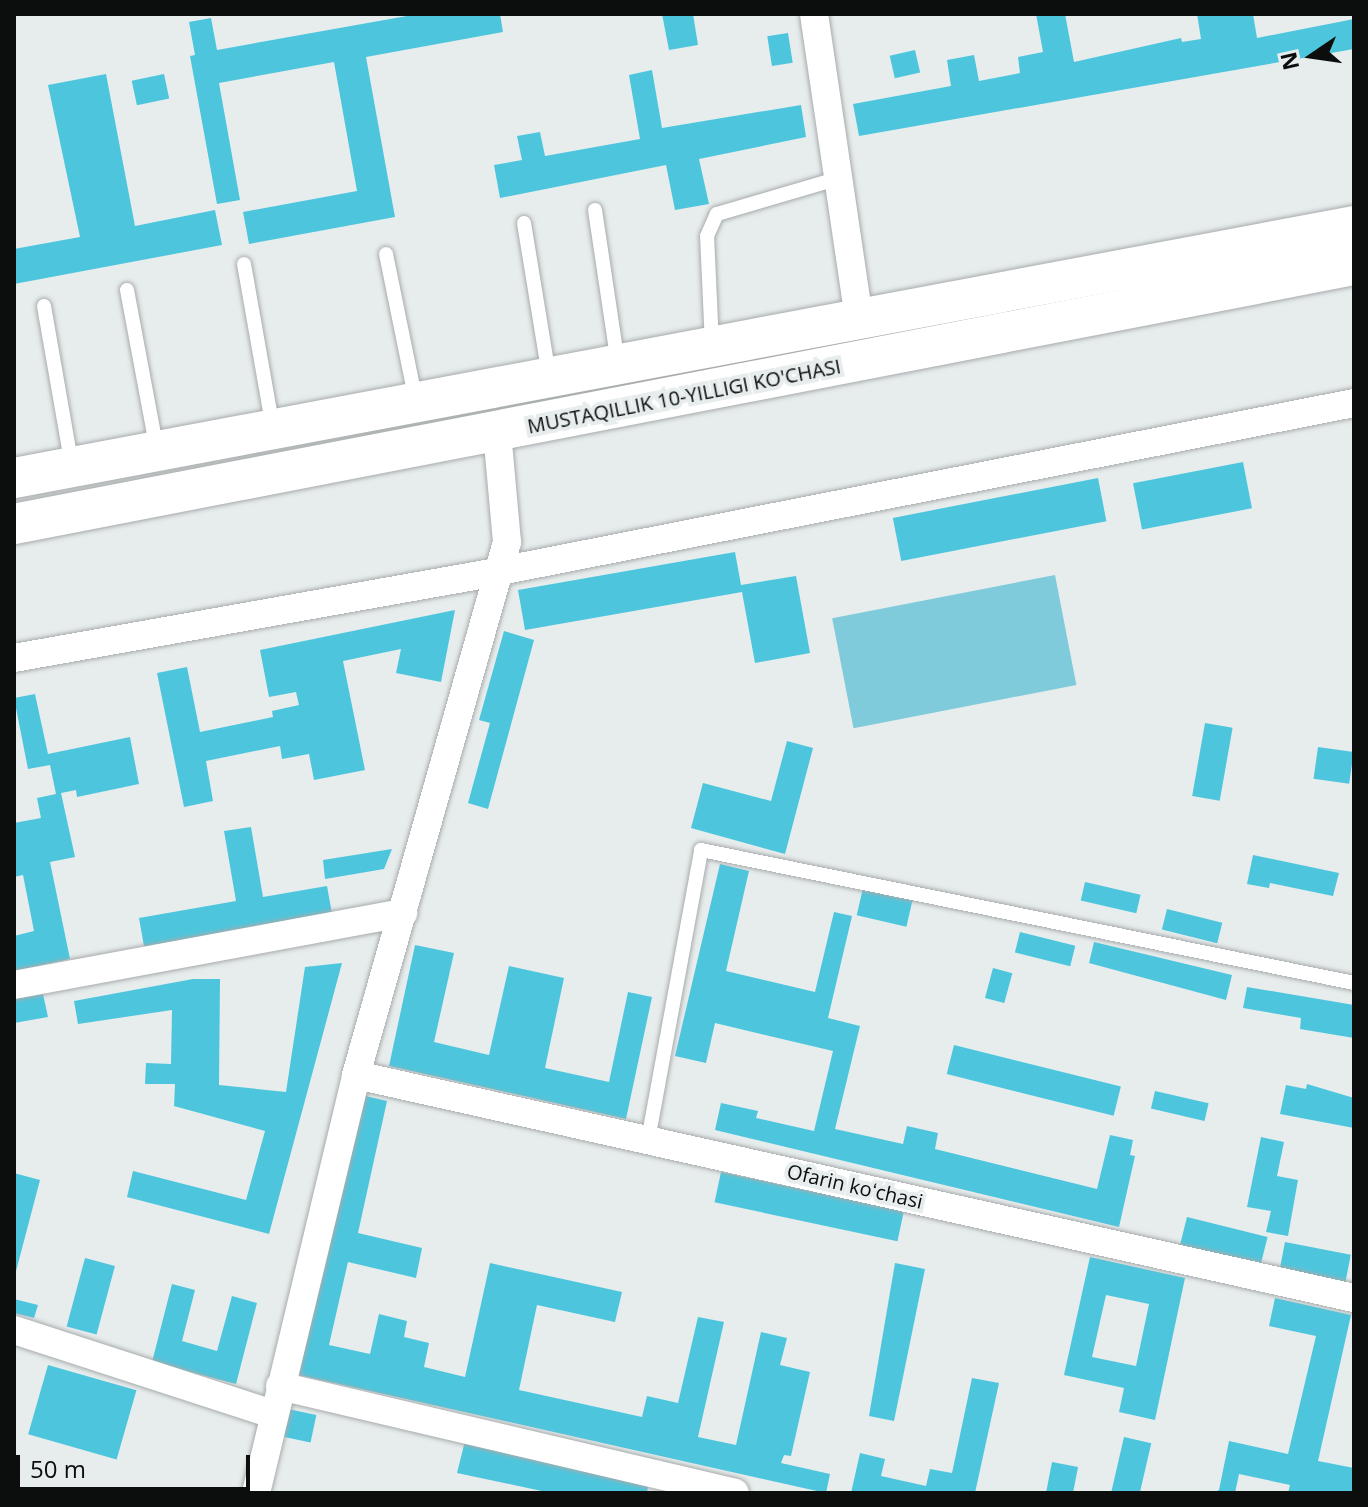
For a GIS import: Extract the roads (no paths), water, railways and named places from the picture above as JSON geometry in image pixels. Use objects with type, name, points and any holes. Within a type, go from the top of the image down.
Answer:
[{"type":"main road","points":[[14,478],[1354,226]]},
{"type":"main road","name":"MUSTAQILLIK 10-YILLIGI KO'CHASI","points":[[14,524],[1354,265]]},
{"type":"street","points":[[814,14],[859,319]]},
{"type":"street","points":[[14,658],[500,571],[1354,403]]},
{"type":"street","points":[[256,1493],[356,1075],[507,542],[497,432]]},
{"type":"street","points":[[14,985],[403,913]]},
{"type":"street","name":"Ofarin koʻchasi","points":[[356,1075],[1354,1298]]},
{"type":"street","points":[[14,1330],[273,1414]]},
{"type":"street","points":[[280,1386],[735,1493]]},
{"type":"lane","points":[[712,345],[707,236],[717,214],[839,178]]},
{"type":"lane","points":[[595,210],[618,363]]},
{"type":"lane","points":[[524,223],[549,376]]},
{"type":"lane","points":[[386,254],[416,402]]},
{"type":"lane","points":[[244,264],[273,429]]},
{"type":"lane","points":[[127,290],[157,451]]},
{"type":"lane","points":[[44,306],[72,467]]},
{"type":"lane","points":[[648,1140],[701,850],[1354,983]]}]
